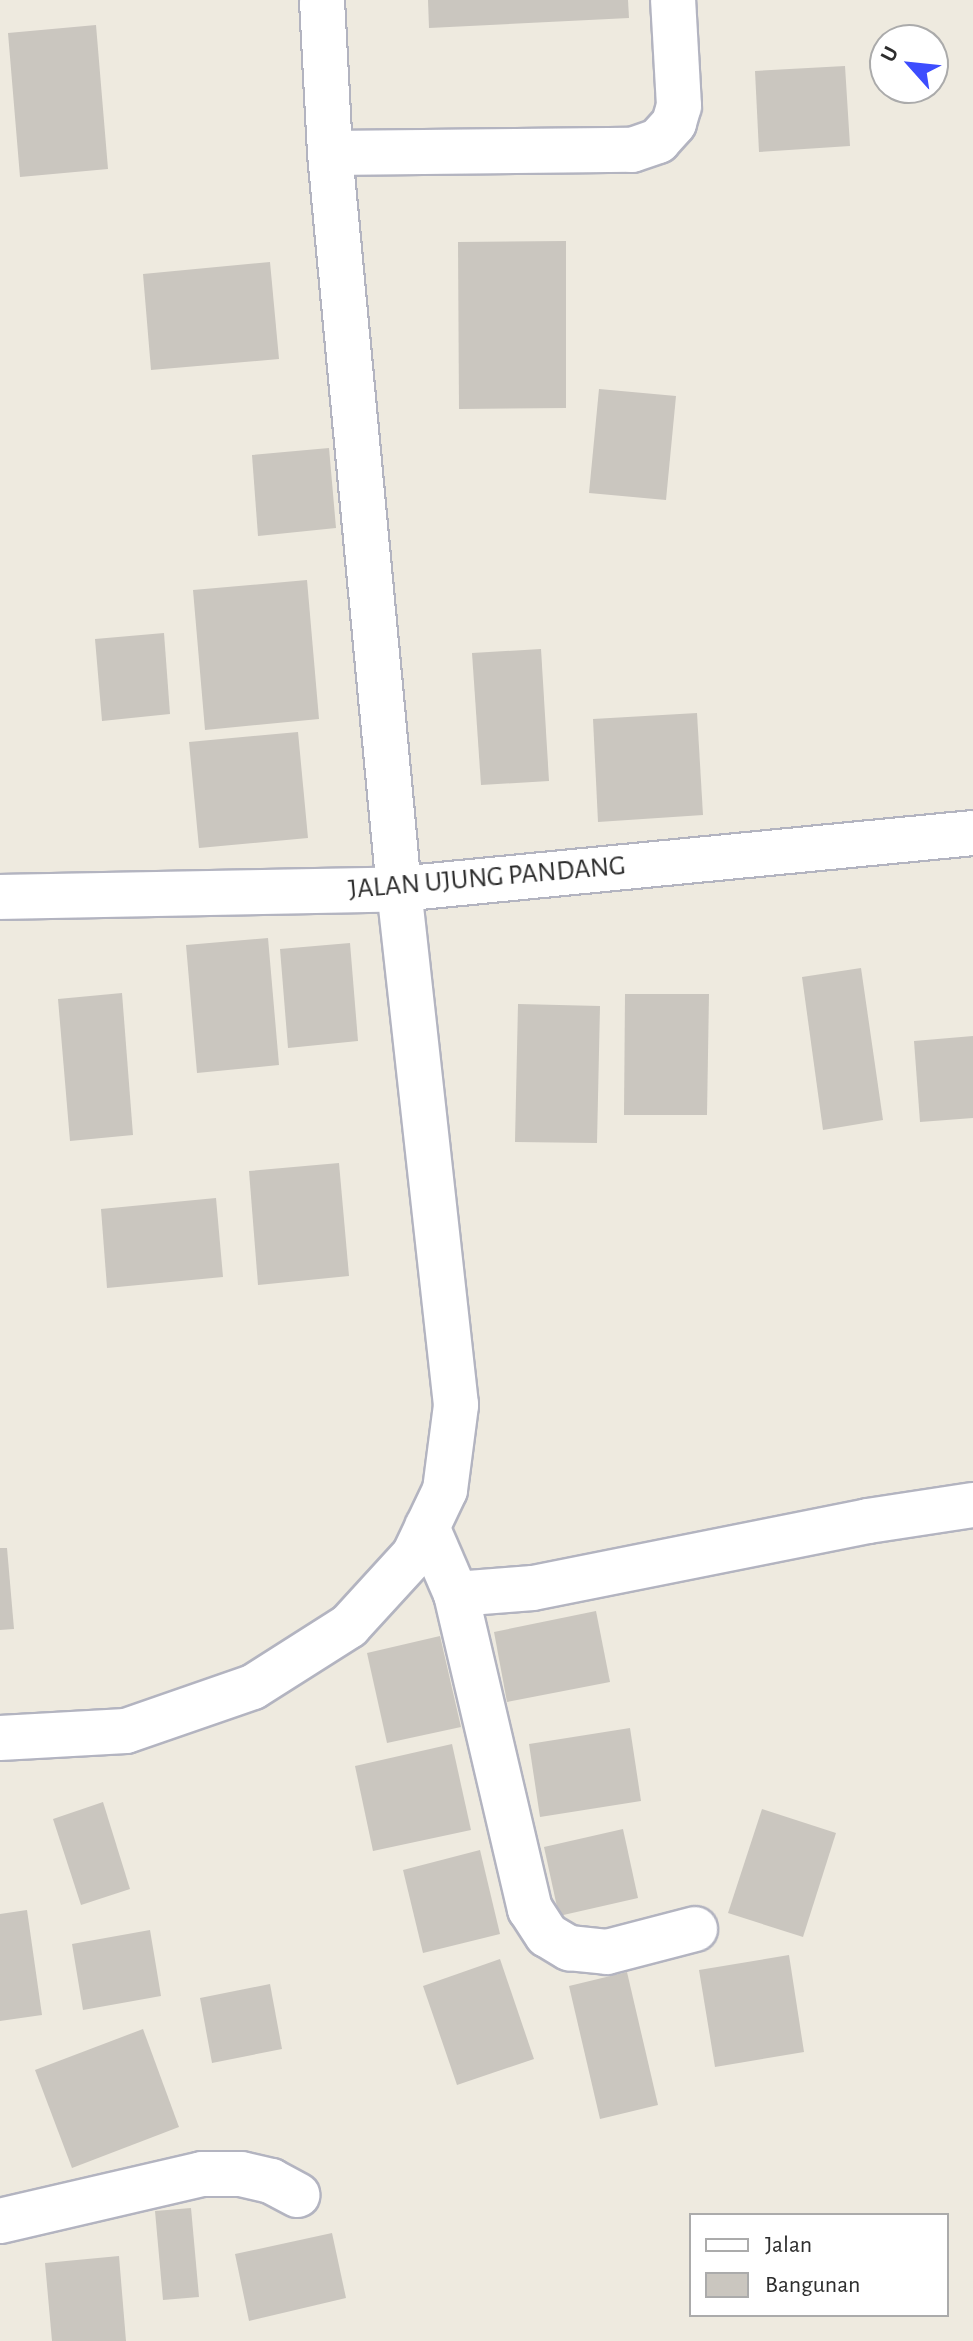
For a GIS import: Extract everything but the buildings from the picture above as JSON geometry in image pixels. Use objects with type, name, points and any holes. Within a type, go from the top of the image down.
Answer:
[{"type":"street","points":[[0,1738],[126,1731],[253,1687],[349,1626],[414,1555],[445,1490],[456,1405],[399,889],[330,153],[322,0]]},
{"type":"street","points":[[330,153],[632,150],[658,141],[674,123],[679,106],[673,0]]},
{"type":"street","name":"JALAN UJUNG PANDANG","points":[[0,897],[399,889],[973,833]]},
{"type":"street","points":[[456,1594],[533,1588],[868,1521],[973,1505]]},
{"type":"street","points":[[427,1527],[456,1594],[530,1909],[547,1935],[569,1948],[607,1952],[695,1929]]},
{"type":"street","points":[[0,2221],[202,2174],[241,2174],[271,2181],[297,2195]]}]
